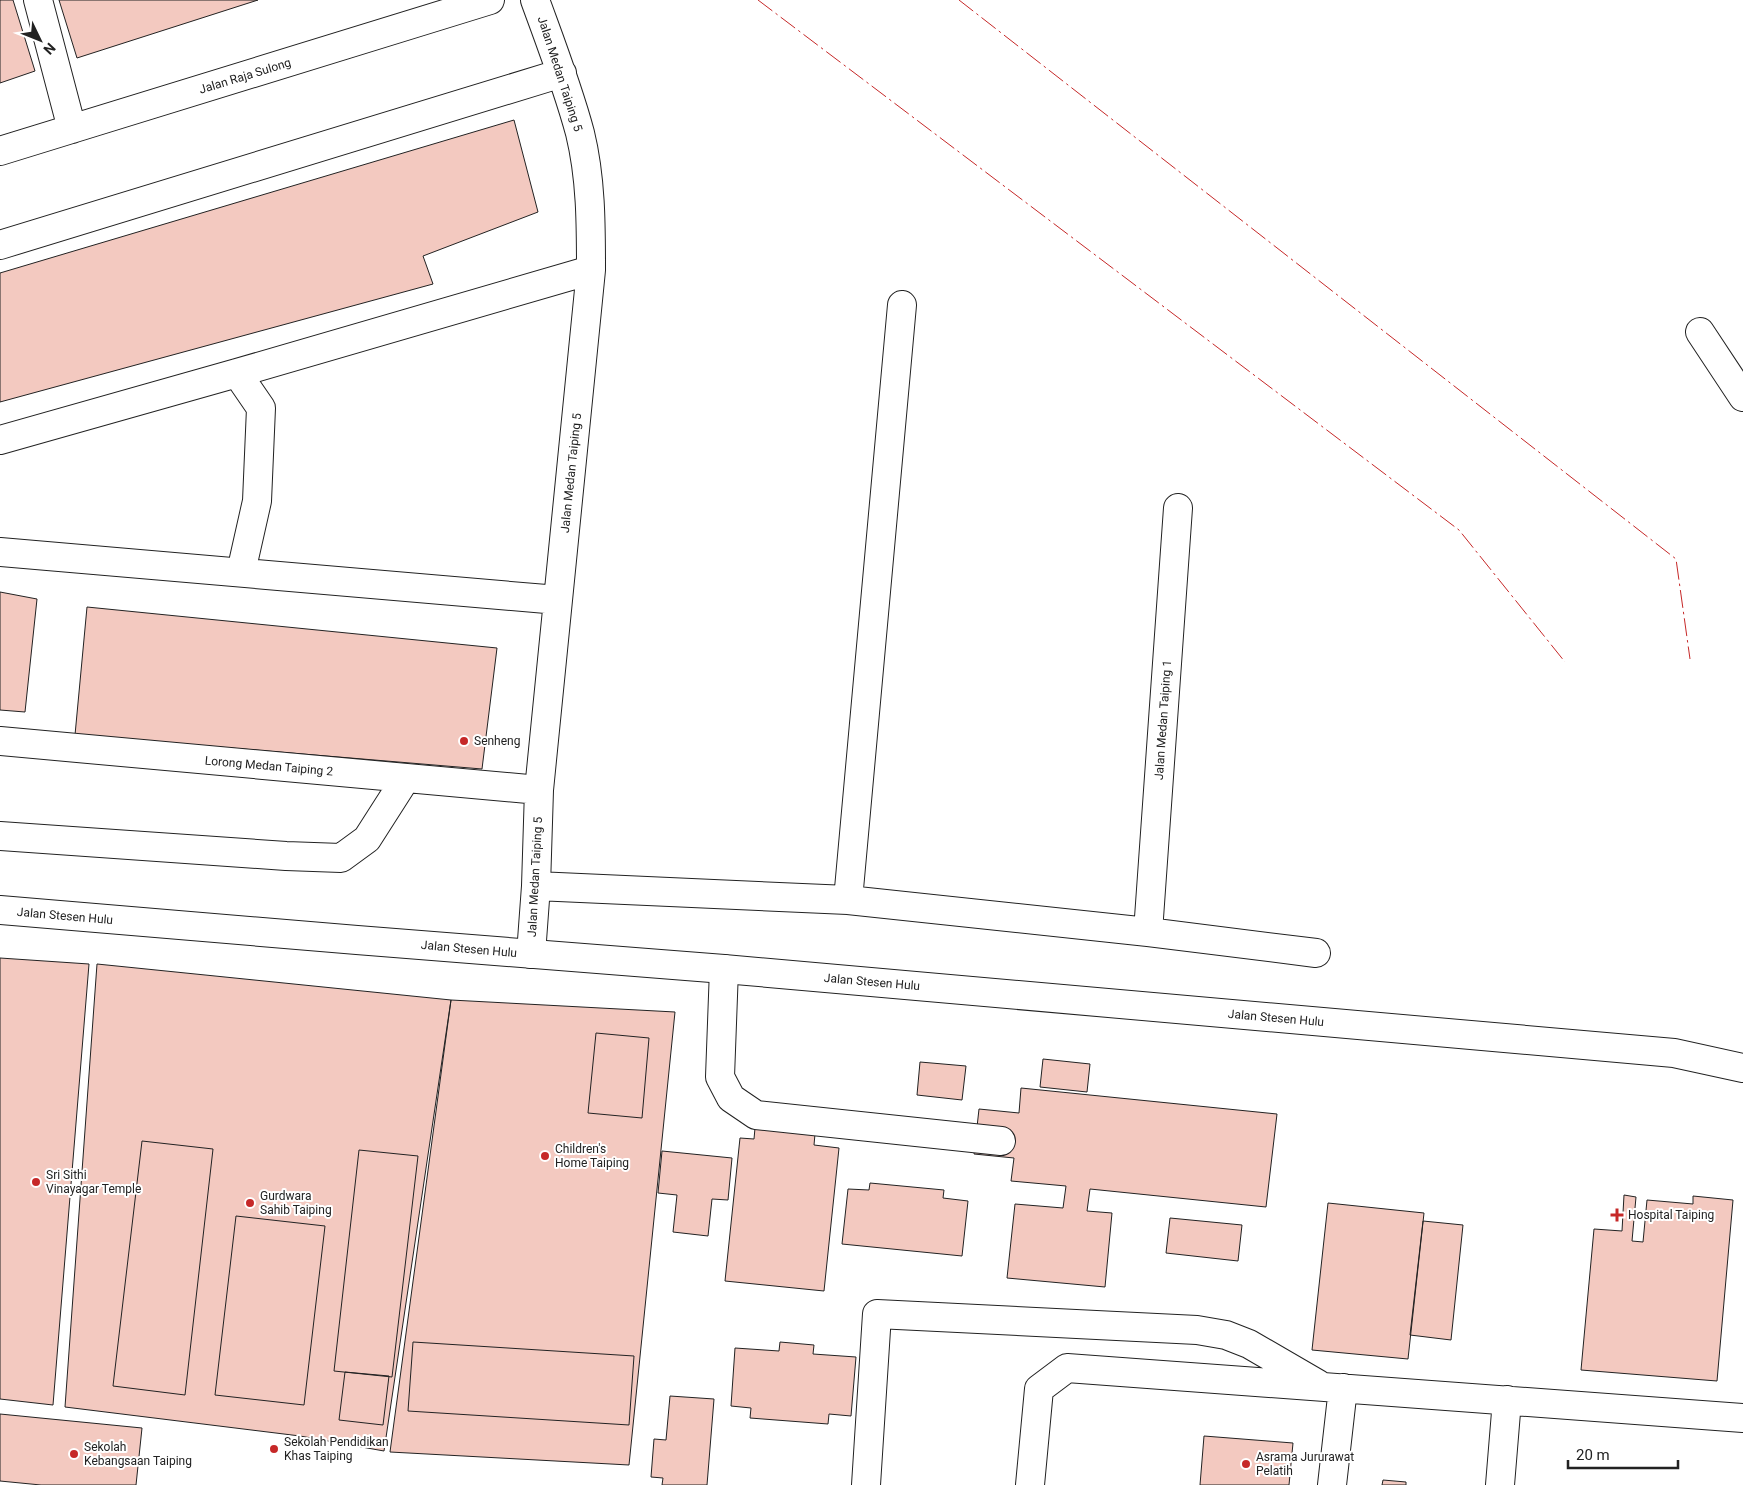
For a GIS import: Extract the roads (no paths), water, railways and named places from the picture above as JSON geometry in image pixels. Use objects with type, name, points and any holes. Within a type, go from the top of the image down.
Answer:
[{"type":"street","points":[[38,0],[72,129]]},
{"type":"street","name":"Jalan Raja Sulong","points":[[0,151],[490,0]]},
{"type":"street","name":"Jalan Medan Taiping 5","points":[[531,954],[536,886],[539,790],[592,270],[590,200],[580,134],[562,73],[535,0]]},
{"type":"street","points":[[0,245],[562,73]]},
{"type":"street","points":[[0,440],[592,270]]},
{"type":"street","points":[[848,900],[902,304]]},
{"type":"street","points":[[1700,332],[1743,397]]},
{"type":"street","points":[[237,373],[261,408],[257,501],[241,572]]},
{"type":"street","name":"Jalan Medan Taiping 1","points":[[1148,932],[1178,508]]},
{"type":"street","points":[[0,552],[558,600]]},
{"type":"street","name":"Lorong Medan Taiping 2","points":[[0,741],[539,790]]},
{"type":"street","points":[[0,836],[286,856],[341,858],[368,839],[406,778]]},
{"type":"street","points":[[536,886],[848,900],[1316,952]]},
{"type":"street","name":"Jalan Stesen Hulu","points":[[0,910],[724,969],[1665,1052],[1743,1068]]},
{"type":"street","points":[[724,969],[720,1077],[730,1098],[756,1115],[1001,1142]]},
{"type":"street","points":[[866,1485],[877,1314],[1197,1330],[1226,1335],[1249,1344],[1333,1387]]},
{"type":"street","points":[[1030,1485],[1038,1389],[1066,1368],[1743,1418]]},
{"type":"street","points":[[1332,1485],[1333,1387]]},
{"type":"street","points":[[1500,1485],[1507,1400]]},
{"type":"place","name":"Senheng","points":[[464,741]]},
{"type":"place","name":"Children's Home Taiping","points":[[545,1156]]},
{"type":"place","name":"Sri Sithi Vinayagar Temple","points":[[36,1182]]},
{"type":"place","name":"Gurdwara Sahib Taiping","points":[[250,1203]]},
{"type":"place","name":"Hospital Taiping","points":[[1617,1215]]},
{"type":"place","name":"Sekolah Pendidikan Khas Taiping","points":[[274,1449]]},
{"type":"place","name":"Sekolah Kebangsaan Taiping","points":[[74,1454]]},
{"type":"place","name":"Asrama Jururawat Pelatih","points":[[1246,1464]]}]
